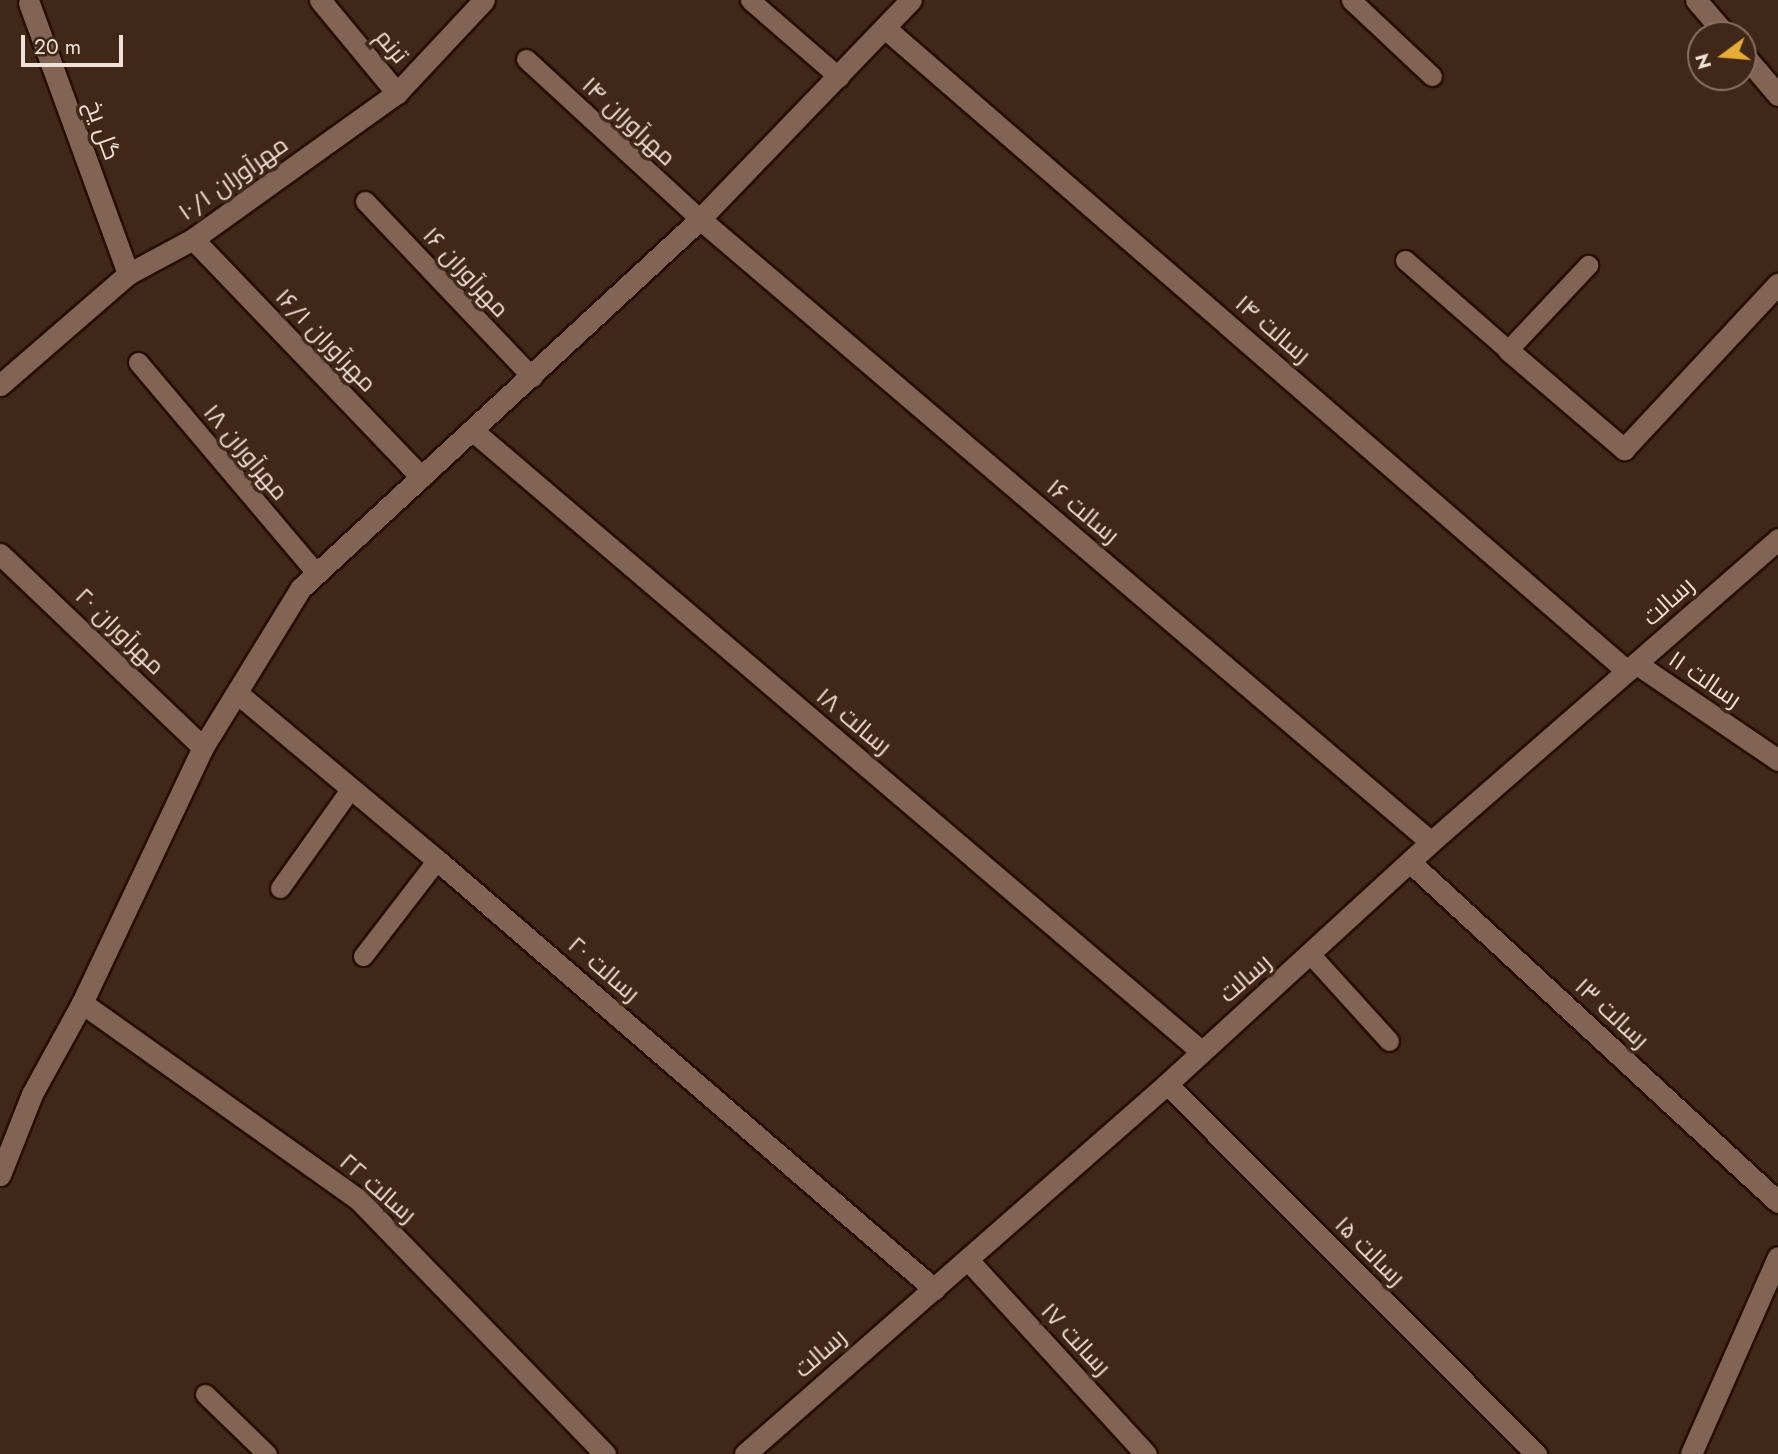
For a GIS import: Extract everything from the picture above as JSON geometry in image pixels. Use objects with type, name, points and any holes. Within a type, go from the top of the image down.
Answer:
[{"type":"street","name":"ترنم","points":[[320,0],[397,93]]},
{"type":"street","name":"مهرآوران ۱۰/۱","points":[[0,384],[128,274],[193,239],[397,93],[484,0]]},
{"type":"street","points":[[0,1175],[32,1094],[82,1003],[203,747],[301,588],[700,219],[911,0]]},
{"type":"street","points":[[1696,0],[1714,21]]},
{"type":"street","name":"گل یخ","points":[[29,3],[128,274]]},
{"type":"street","name":"رسالت ۱۴","points":[[885,27],[1632,667]]},
{"type":"street","points":[[1757,70],[1778,95]]},
{"type":"street","name":"رسالت ۱۶","points":[[700,219],[1432,842]]},
{"type":"street","name":"مهرآوران ۱۶/۱","points":[[193,239],[421,477]]},
{"type":"street","points":[[1508,351],[1624,449],[1778,284]]},
{"type":"street","name":"رسالت ۱۸","points":[[472,430],[1201,1051]]},
{"type":"street","name":"رسالت","points":[[749,1453],[1167,1084],[1432,842],[1778,539]]},
{"type":"street","name":"مهرآوران ۲۰","points":[[0,554],[203,747]]},
{"type":"street","name":"رسالت ۱۱","points":[[1632,667],[1778,760]]},
{"type":"street","name":"رسالت ۲۰","points":[[237,693],[437,860],[934,1289]]},
{"type":"street","name":"رسالت ۱۳","points":[[1410,862],[1778,1202]]},
{"type":"street","name":"رسالت ۲۲","points":[[82,1003],[358,1199],[605,1454]]},
{"type":"street","name":"رسالت ۱۵","points":[[1167,1084],[1536,1454]]},
{"type":"street","points":[[1691,1454],[1778,1256]]},
{"type":"street","name":"رسالت ۱۷","points":[[968,1260],[1146,1454]]},
{"type":"lane","points":[[750,0],[839,77]]},
{"type":"lane","points":[[1351,0],[1432,76]]},
{"type":"lane","name":"۱۴ مهرآوران","points":[[526,59],[700,219]]},
{"type":"lane","name":"مهرآوران ۱۶","points":[[365,201],[532,377]]},
{"type":"lane","points":[[1405,260],[1508,351],[1588,265]]},
{"type":"lane","name":"مهرآوران ۱۸","points":[[138,362],[317,574]]},
{"type":"lane","points":[[280,888],[351,788]]},
{"type":"lane","points":[[363,956],[437,860]]},
{"type":"lane","points":[[1311,955],[1389,1041]]},
{"type":"lane","points":[[205,1394],[267,1454]]}]
